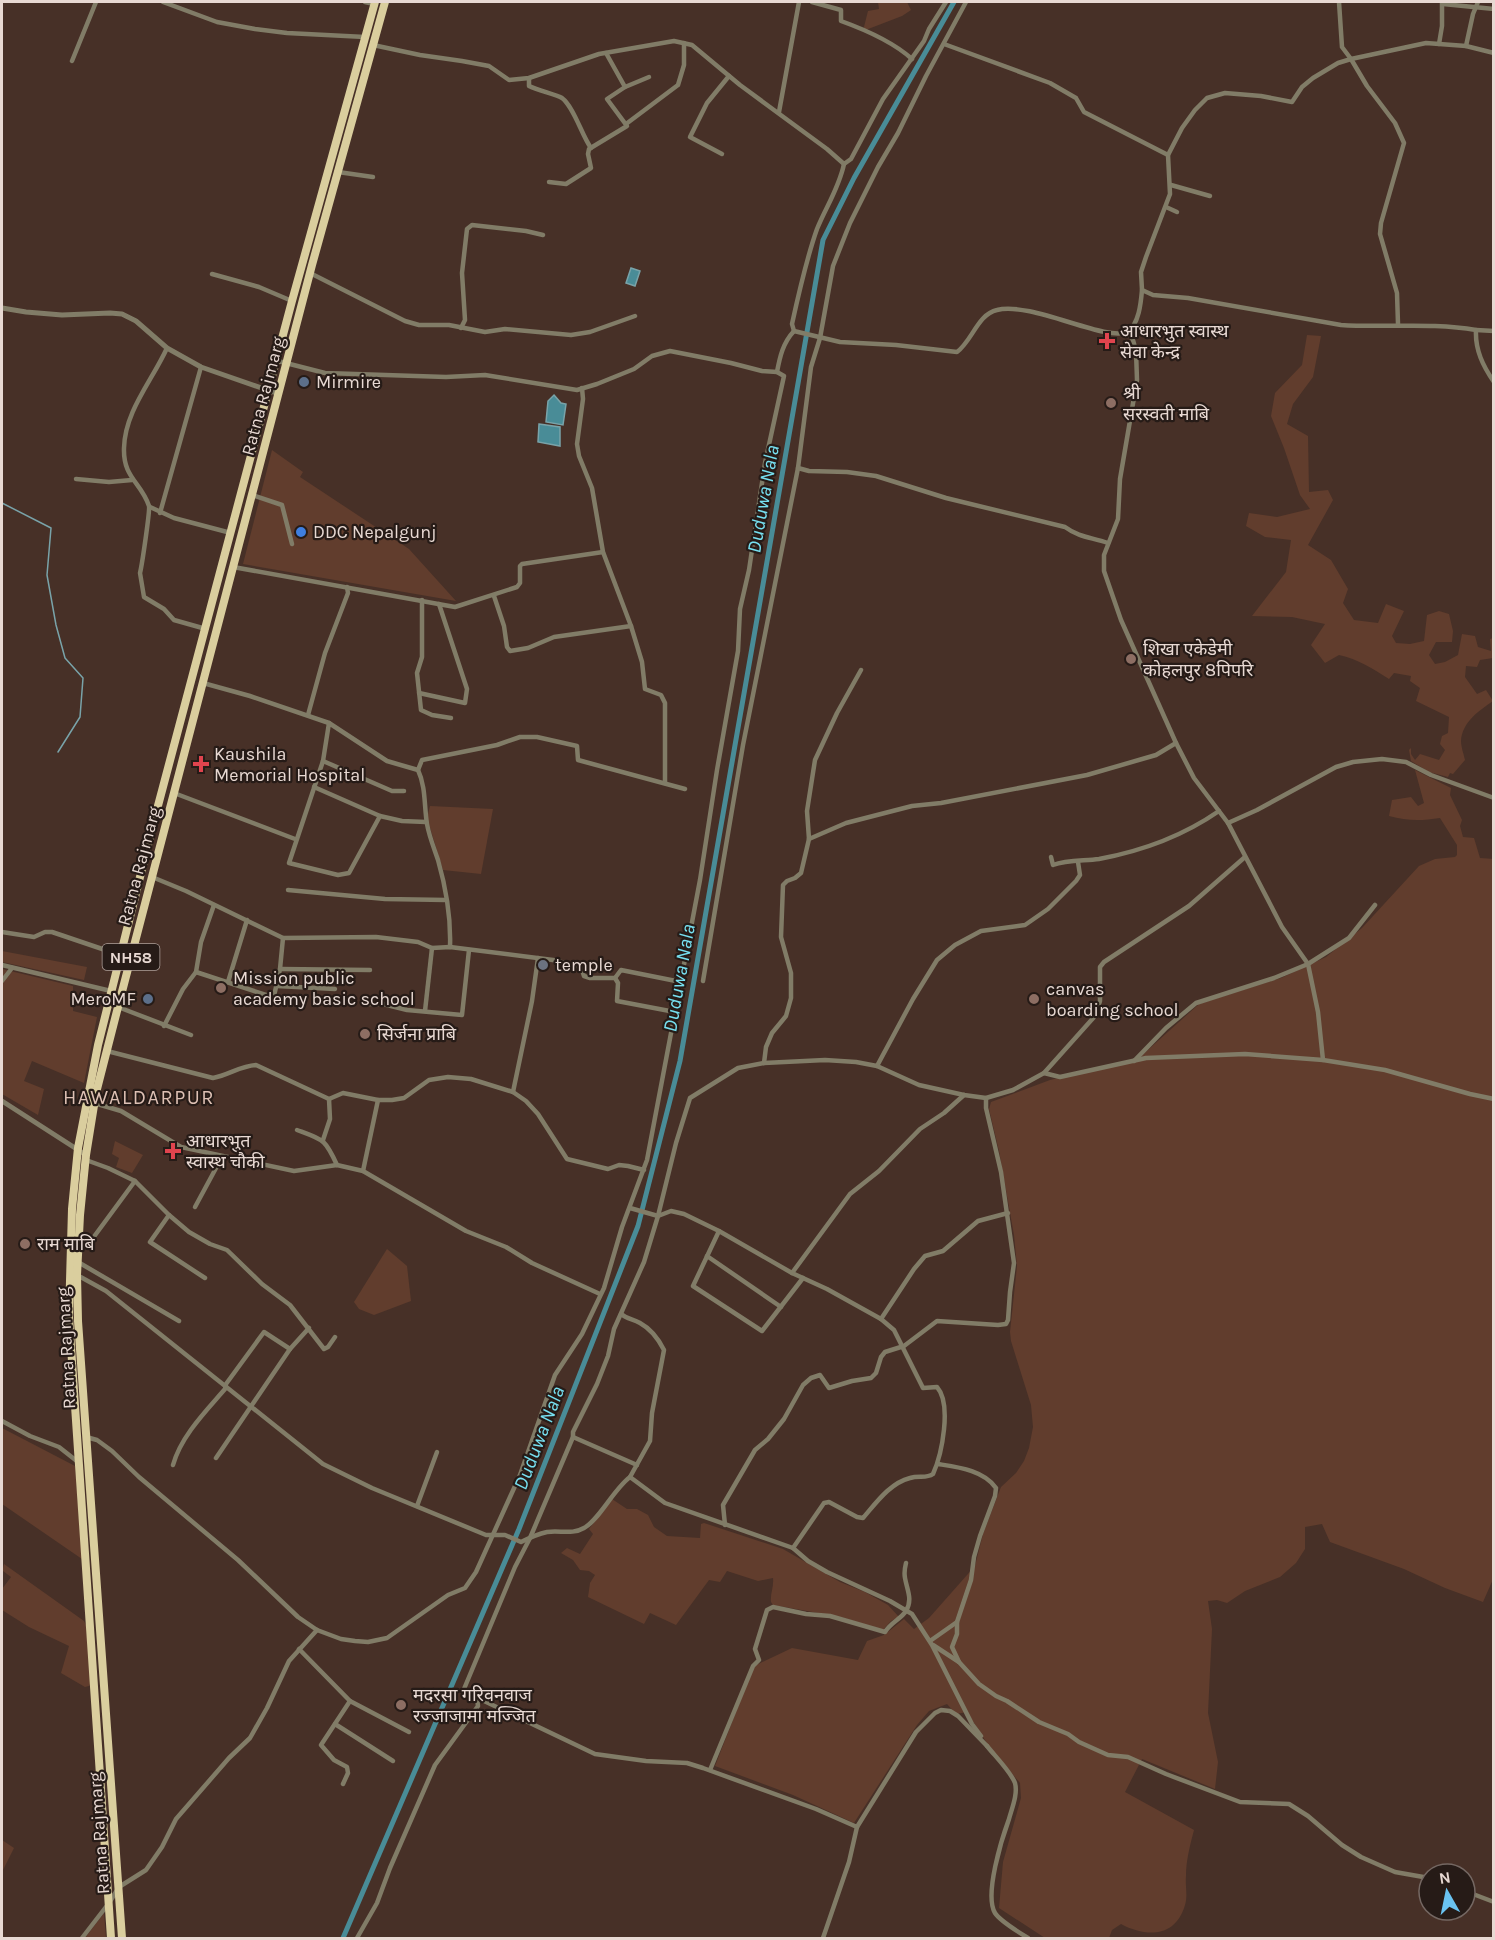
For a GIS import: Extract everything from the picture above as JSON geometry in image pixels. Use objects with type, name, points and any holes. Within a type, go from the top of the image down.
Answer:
[{"type":"highway","name":"Ratna Rajmarg","points":[[122,1938],[78,1321],[77,1275],[86,1158],[94,1103],[118,1007],[310,273],[385,2]]},
{"type":"highway","name":"Ratna Rajmarg","points":[[111,1938],[69,1298],[72,1209],[78,1148],[87,1095],[111,991],[155,818],[268,390],[278,361],[292,301],[374,3]]},
{"type":"street","points":[[72,61],[96,2]]},
{"type":"street","points":[[163,2],[217,22],[255,29],[365,37]]},
{"type":"street","points":[[365,2],[374,3]]},
{"type":"street","points":[[778,112],[799,2]]},
{"type":"street","points":[[812,2],[841,10],[841,21],[861,28],[903,51],[912,59]]},
{"type":"street","points":[[794,332],[792,324],[806,262],[820,223],[841,180],[844,164],[850,159],[883,99],[924,41],[946,2]]},
{"type":"street","points":[[703,981],[743,744],[798,468],[808,388],[837,252],[878,167],[966,2]]},
{"type":"street","points":[[1339,2],[1342,47],[1367,86],[1395,123],[1404,143],[1381,223],[1380,234],[1397,293],[1398,324]]},
{"type":"street","points":[[1439,44],[1442,3],[1477,4],[1494,9]]},
{"type":"street","points":[[1466,46],[1477,4]]},
{"type":"street","points":[[373,45],[489,66],[509,80],[529,78],[606,53],[675,41],[692,45],[844,164]]},
{"type":"street","points":[[549,182],[566,184],[591,168],[588,154],[591,148],[627,126],[626,124],[678,85],[684,65],[684,43]]},
{"type":"street","points":[[944,44],[1050,83],[1076,98],[1084,112],[1168,155]]},
{"type":"street","points":[[794,332],[840,342],[957,352],[964,347],[988,312],[1005,308],[1042,314],[1106,333],[1127,332],[1135,323],[1146,257],[1166,207],[1171,185],[1168,155],[1182,128],[1207,98],[1233,92],[1292,102],[1302,87],[1338,63],[1422,44],[1466,46],[1494,53]]},
{"type":"street","points":[[606,53],[625,87]]},
{"type":"street","points":[[722,154],[690,137],[707,103],[729,76]]},
{"type":"street","points":[[626,124],[607,99],[625,87],[649,77]]},
{"type":"street","points":[[529,78],[529,86],[562,98],[580,124],[584,138],[591,148]]},
{"type":"street","points":[[338,172],[373,177]]},
{"type":"street","points":[[1171,185],[1210,196]]},
{"type":"street","points":[[1166,207],[1177,212]]},
{"type":"street","points":[[461,328],[465,320],[462,273],[467,229],[472,225],[543,235]]},
{"type":"street","points":[[310,273],[405,321],[419,325],[449,326],[485,332],[505,329],[572,335],[590,332],[634,316]]},
{"type":"street","points":[[212,274],[259,287],[292,301]]},
{"type":"street","points":[[1142,290],[1153,295],[1188,298],[1341,325],[1366,327],[1398,324],[1494,331]]},
{"type":"street","points":[[2,308],[62,315],[110,313],[122,315],[136,321],[167,348],[201,367],[279,394]]},
{"type":"street","points":[[1476,330],[1477,347],[1482,363],[1494,382]]},
{"type":"street","points":[[777,372],[787,339],[794,332]]},
{"type":"street","points":[[1127,332],[1133,340],[1136,351],[1137,380],[1120,479],[1118,519],[1104,555],[1104,571],[1121,620],[1194,778],[1228,823],[1282,927],[1308,964],[1318,1012],[1323,1060]]},
{"type":"street","points":[[167,348],[137,402],[128,427],[124,447],[124,465],[150,507],[160,513],[231,533]]},
{"type":"street","points":[[86,1437],[97,1440],[112,1451],[139,1477],[238,1560],[298,1617],[316,1630],[341,1639],[355,1641],[368,1642],[387,1638],[448,1595],[465,1588],[476,1572],[520,1475],[555,1375],[582,1334],[612,1266],[621,1227],[644,1170],[704,857],[738,651],[740,609],[749,570],[765,463],[784,376],[777,372],[762,371],[670,351],[652,356],[634,369],[577,390],[486,375],[446,377],[325,373],[278,361]]},
{"type":"street","points":[[160,513],[201,367]]},
{"type":"street","points":[[582,388],[579,456],[592,488],[603,552],[642,662],[645,688],[660,695],[665,703],[665,783]]},
{"type":"street","points":[[798,468],[809,471],[847,472],[876,476],[936,495],[1065,527],[1076,535],[1108,543]]},
{"type":"street","points":[[76,479],[109,482],[132,480]]},
{"type":"street","points":[[252,495],[282,505],[292,544]]},
{"type":"street","points":[[150,507],[140,573],[144,597],[164,609],[174,620],[206,628]]},
{"type":"street","points":[[233,567],[455,607],[517,587],[520,583],[522,564],[603,552]]},
{"type":"street","points":[[308,715],[326,653],[348,593],[346,587]]},
{"type":"street","points":[[494,596],[510,651],[528,648],[554,637],[631,626]]},
{"type":"street","points":[[422,600],[422,657],[417,673],[422,710],[432,715],[451,718]]},
{"type":"street","points":[[419,693],[465,703],[467,689],[439,604]]},
{"type":"street","points":[[764,1063],[766,1047],[772,1033],[786,1016],[791,998],[791,973],[781,937],[783,885],[801,873],[809,839],[807,811],[815,760],[837,713],[861,670]]},
{"type":"street","points":[[203,683],[329,723],[387,761],[418,770]]},
{"type":"street","points":[[329,723],[323,761],[289,863],[338,875],[349,873],[381,816]]},
{"type":"street","points":[[450,947],[446,900],[439,863],[426,822],[424,784],[418,770],[422,760],[497,746],[520,737],[530,736],[577,746],[578,760],[685,789]]},
{"type":"street","points":[[809,839],[846,823],[912,806],[941,803],[1087,776],[1156,755],[1176,743]]},
{"type":"street","points":[[1228,823],[1257,810],[1336,766],[1382,759],[1406,762],[1431,775],[1494,798]]},
{"type":"street","points":[[323,761],[392,791],[404,791]]},
{"type":"street","points":[[314,787],[381,816],[402,821],[426,822]]},
{"type":"street","points":[[174,793],[296,839]]},
{"type":"street","points":[[1051,857],[1053,865],[1078,862],[1157,844],[1204,822],[1219,811]]},
{"type":"street","points":[[857,1827],[816,1809],[687,1763],[646,1761],[595,1754],[477,1698],[464,1689],[573,1437],[577,1421],[597,1384],[608,1356],[615,1329],[634,1287],[658,1216],[690,1098],[738,1068],[764,1063],[825,1060],[876,1066],[919,1085],[964,1095],[986,1098],[1013,1090],[1044,1072],[1095,1016],[1100,1001],[1100,967],[1104,962],[1189,906],[1245,856]]},
{"type":"street","points":[[876,1066],[937,960],[955,945],[981,931],[1025,924],[1035,918],[1076,881],[1080,875],[1078,862]]},
{"type":"street","points":[[152,877],[283,938],[376,937],[418,942],[432,948],[450,947],[538,958],[581,967],[584,976],[590,978],[615,978]]},
{"type":"street","points":[[288,890],[385,899],[446,900]]},
{"type":"street","points":[[164,1026],[183,989],[196,972],[201,942],[214,905]]},
{"type":"street","points":[[1134,1060],[1166,1028],[1196,1003],[1274,978],[1308,964],[1349,938],[1375,905]]},
{"type":"street","points":[[228,982],[247,920]]},
{"type":"street","points":[[2,932],[34,937],[45,932],[52,932],[120,955]]},
{"type":"street","points":[[196,972],[274,996],[283,938]]},
{"type":"street","points":[[425,1011],[432,948]]},
{"type":"street","points":[[369,1004],[462,1015],[469,950]]},
{"type":"street","points":[[513,1092],[532,1001],[538,958]]},
{"type":"street","points":[[2,965],[111,991]]},
{"type":"street","points":[[2,981],[12,968]]},
{"type":"street","points":[[280,969],[370,970]]},
{"type":"street","points":[[615,978],[621,970],[681,982]]},
{"type":"street","points":[[615,978],[618,983],[617,1001],[675,1012]]},
{"type":"street","points":[[277,986],[336,989]]},
{"type":"street","points":[[118,1007],[191,1035]]},
{"type":"street","points":[[107,1051],[213,1078],[226,1076],[245,1065],[256,1065],[329,1099],[344,1093],[378,1100],[404,1098],[429,1080],[471,1079],[513,1092],[538,1114],[567,1159],[608,1169],[619,1165],[644,1170]]},
{"type":"street","points":[[1044,1072],[1060,1077],[1134,1060],[1245,1054],[1323,1060],[1384,1070],[1494,1099]]},
{"type":"street","points":[[792,1273],[850,1194],[879,1171],[920,1130],[964,1095]]},
{"type":"street","points":[[724,1525],[723,1505],[729,1494],[755,1450],[768,1439],[784,1419],[806,1381],[820,1375],[829,1388],[871,1378],[876,1373],[885,1352],[904,1346],[937,1321],[1006,1324],[1014,1263],[1008,1213],[986,1098]]},
{"type":"street","points":[[323,1140],[330,1119],[329,1099]]},
{"type":"street","points":[[363,1171],[378,1100]]},
{"type":"street","points":[[2,1101],[78,1148],[86,1158],[135,1180],[189,1232],[210,1244],[227,1250],[262,1284],[290,1305],[324,1349],[335,1337]]},
{"type":"street","points":[[94,1103],[121,1111],[181,1147],[294,1171],[338,1165],[363,1171],[466,1231],[506,1247],[532,1263],[600,1294]]},
{"type":"street","points":[[297,1130],[328,1144],[338,1165]]},
{"type":"street","points":[[195,1207],[222,1156]]},
{"type":"street","points":[[79,1240],[93,1238],[135,1180]]},
{"type":"street","points":[[630,1208],[658,1216],[671,1211],[684,1214],[881,1319],[894,1330],[904,1346],[922,1388],[938,1387],[944,1396],[942,1444],[938,1464],[930,1476],[910,1478],[892,1487],[863,1518],[856,1517],[829,1502],[824,1503],[793,1548]]},
{"type":"street","points":[[881,1319],[925,1256],[944,1251],[978,1221],[1008,1213]]},
{"type":"street","points":[[169,1215],[150,1242],[204,1278]]},
{"type":"street","points":[[719,1231],[693,1286],[762,1331],[803,1278]]},
{"type":"street","points":[[707,1256],[781,1307]]},
{"type":"street","points":[[78,1262],[179,1321]]},
{"type":"street","points":[[77,1275],[106,1291],[323,1464],[372,1488],[492,1536],[505,1535],[521,1542],[546,1532],[582,1530],[596,1517],[616,1489],[630,1477],[650,1441],[652,1413],[664,1350],[653,1333],[621,1314]]},
{"type":"street","points":[[216,1458],[290,1348],[309,1328]]},
{"type":"street","points":[[172,1465],[176,1453],[264,1332],[290,1348]]},
{"type":"street","points":[[2,1421],[30,1437],[59,1447],[80,1464]]},
{"type":"street","points":[[573,1437],[637,1465]]},
{"type":"street","points":[[417,1506],[437,1452]]},
{"type":"street","points":[[938,1464],[974,1472],[988,1479],[996,1488],[980,1536],[971,1580],[957,1622],[957,1634],[952,1647],[959,1662]]},
{"type":"street","points":[[630,1477],[665,1503],[793,1548],[826,1572],[912,1614],[931,1643],[972,1724],[1015,1781],[1016,1795],[1005,1829],[992,1887],[993,1908],[996,1915],[1028,1938]]},
{"type":"street","points":[[710,1770],[753,1666],[759,1660],[755,1648],[767,1610],[773,1607],[830,1616],[883,1632],[907,1610],[910,1598],[905,1576],[906,1563]]},
{"type":"street","points":[[931,1643],[957,1622]]},
{"type":"street","points":[[82,1938],[119,1887],[146,1870],[162,1847],[176,1819],[229,1758],[250,1738],[289,1661],[316,1630]]},
{"type":"street","points":[[931,1643],[959,1662],[979,1684],[996,1696],[1039,1722],[1068,1734],[1079,1742],[1108,1755],[1128,1757],[1240,1802],[1289,1804],[1361,1857],[1395,1872],[1417,1876]]},
{"type":"street","points":[[299,1649],[350,1701],[409,1732]]},
{"type":"street","points":[[357,1938],[377,1903],[435,1765],[478,1706],[477,1698]]},
{"type":"street","points":[[343,1784],[348,1773],[347,1767],[334,1760],[321,1745],[350,1701]]},
{"type":"street","points":[[823,1938],[849,1863],[857,1827],[916,1732],[934,1713],[941,1710],[950,1711],[958,1716],[987,1746]]},
{"type":"street","points":[[335,1724],[393,1761]]},
{"type":"street","points":[[1477,1896],[1494,1902]]},
{"type":"shaded area","points":[[878,2],[907,2],[911,10],[902,16],[863,31],[868,11],[879,9]]},
{"type":"shaded area","points":[[1307,335],[1321,336],[1313,377],[1293,404],[1287,424],[1308,436],[1309,492],[1328,490],[1333,500],[1308,545],[1331,560],[1348,589],[1343,603],[1354,620],[1378,623],[1386,604],[1404,611],[1392,636],[1396,643],[1410,644],[1424,641],[1427,615],[1439,611],[1449,614],[1453,631],[1452,642],[1436,642],[1429,655],[1435,664],[1458,655],[1462,634],[1475,636],[1478,647],[1491,651],[1490,639],[1493,638],[1493,658],[1480,660],[1477,667],[1466,666],[1465,677],[1477,694],[1486,690],[1493,701],[1468,722],[1461,741],[1465,760],[1448,777],[1429,772],[1411,761],[1409,750],[1411,748],[1411,754],[1415,760],[1420,754],[1439,760],[1445,750],[1440,744],[1442,736],[1448,733],[1449,717],[1416,701],[1420,688],[1410,681],[1411,676],[1394,673],[1389,679],[1359,662],[1339,655],[1325,663],[1311,645],[1325,624],[1292,617],[1252,616],[1286,572],[1291,540],[1265,537],[1246,526],[1249,513],[1277,517],[1310,509],[1300,495],[1271,416],[1275,393],[1302,365]]},
{"type":"shaded area","points":[[272,450],[303,472],[300,477],[409,549],[456,601],[243,564]]},
{"type":"shaded area","points":[[1415,770],[1451,788],[1450,795],[1462,820],[1460,826],[1463,837],[1474,838],[1480,858],[1494,859],[1494,1577],[1483,1602],[1404,1569],[1330,1542],[1322,1524],[1305,1527],[1305,1549],[1296,1563],[1280,1577],[1245,1591],[1227,1603],[1217,1600],[1208,1601],[1212,1629],[1208,1713],[1218,1762],[1215,1789],[1142,1759],[1125,1792],[1194,1830],[1187,1865],[1186,1902],[1181,1916],[1168,1929],[1159,1932],[1150,1933],[1131,1929],[1121,1924],[1112,1930],[1109,1938],[1045,1938],[999,1908],[1003,1862],[1021,1798],[1020,1783],[990,1748],[967,1712],[956,1714],[947,1704],[929,1711],[917,1725],[854,1823],[793,1795],[715,1766],[754,1666],[792,1648],[858,1660],[867,1641],[884,1635],[904,1619],[914,1629],[929,1618],[975,1566],[983,1534],[1001,1487],[1016,1473],[1024,1461],[1033,1427],[1031,1405],[1011,1341],[1017,1266],[1014,1235],[989,1109],[991,1102],[1050,1080],[1139,1058],[1199,1004],[1281,978],[1326,957],[1362,928],[1419,866],[1435,859],[1455,857],[1457,845],[1440,818],[1414,820],[1389,816],[1392,800],[1411,797],[1418,806],[1424,803]]},
{"type":"shaded area","points":[[430,806],[493,809],[481,874],[443,870],[427,818]]},
{"type":"shaded area","points":[[2,951],[87,967],[84,980],[2,962]]},
{"type":"shaded area","points":[[2,969],[73,986],[73,1011],[97,1017],[84,1083],[32,1061],[24,1081],[44,1089],[38,1115],[2,1094]]},
{"type":"shaded area","points":[[115,1141],[143,1155],[132,1173],[116,1167],[119,1158],[112,1154]]},
{"type":"shaded area","points":[[387,1249],[407,1266],[411,1301],[374,1315],[359,1309],[354,1302]]},
{"type":"shaded area","points":[[2,1428],[75,1466],[82,1559],[2,1504]]},
{"type":"shaded area","points":[[612,1499],[627,1509],[637,1509],[648,1515],[654,1527],[667,1536],[700,1538],[701,1524],[704,1523],[783,1549],[840,1582],[888,1605],[899,1617],[891,1621],[884,1629],[880,1629],[841,1617],[773,1605],[771,1599],[773,1578],[758,1581],[727,1571],[720,1582],[709,1580],[676,1625],[650,1613],[644,1624],[588,1597],[590,1583],[595,1575],[589,1571],[580,1570],[573,1560],[561,1553],[567,1548],[580,1554],[593,1534],[589,1529]]},
{"type":"shaded area","points":[[4,1564],[84,1621],[91,1682],[89,1686],[85,1687],[61,1673],[69,1646],[29,1627],[2,1610],[2,1589],[11,1577],[2,1572]]},
{"type":"shaded area","points":[[2,1840],[14,1848],[2,1872]]},
{"type":"shaded area","points":[[104,1913],[106,1938],[85,1938]]},
{"type":"water","points":[[631,268],[640,271],[635,286],[626,283]]},
{"type":"water","points":[[554,395],[561,403],[566,404],[563,425],[546,422],[548,401]]},
{"type":"water","points":[[539,424],[560,427],[560,446],[538,442]]},
{"type":"waterway","name":"Duduwa Nala","points":[[343,1938],[519,1529],[638,1226],[680,1061],[823,240],[854,178],[954,2]]},
{"type":"waterway","points":[[2,503],[51,528],[47,575],[56,625],[65,658],[83,678],[80,717],[58,752]]},
{"type":"place","name":"आधारभुत स्वास्थ सेवा केन्द्र","points":[[1107,341]]},
{"type":"place","name":"Mirmire","points":[[304,382]]},
{"type":"place","name":"श्री सरस्वती माबि","points":[[1111,403]]},
{"type":"place","name":"DDC Nepalgunj","points":[[301,532]]},
{"type":"place","name":"शिखा एकेडेमी कोहलपुर 8पिपरि","points":[[1131,659]]},
{"type":"place","name":"Kaushila Memorial Hospital","points":[[201,764]]},
{"type":"place","name":"temple","points":[[543,965]]},
{"type":"place","name":"Mission public academy basic school","points":[[221,988]]},
{"type":"place","name":"MeroMF","points":[[148,999]]},
{"type":"place","name":"canvas boarding school","points":[[1034,999]]},
{"type":"place","name":"सिर्जना प्राबि","points":[[365,1034]]},
{"type":"place","name":"आधारभुत स्वास्थ चौकी","points":[[173,1151]]},
{"type":"place","name":"राम माबि","points":[[25,1244]]},
{"type":"place","name":"मदरसा गरिवनवाज रज्जाजामा मज्जित","points":[[401,1705]]},
{"type":"district","name":"HAWALDARPUR","points":[[139,1097]]}]
